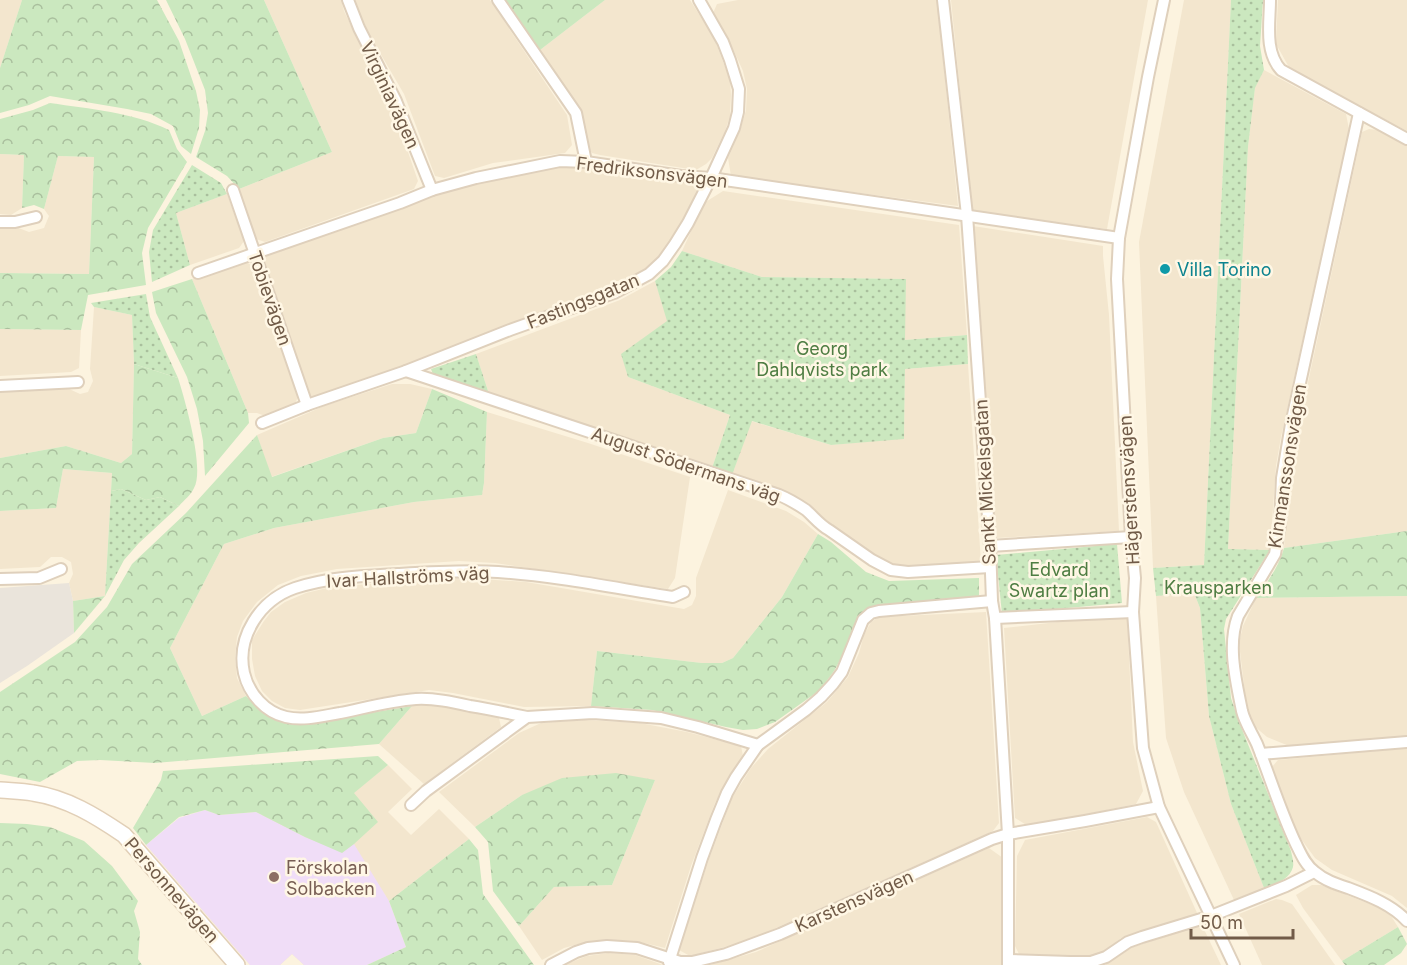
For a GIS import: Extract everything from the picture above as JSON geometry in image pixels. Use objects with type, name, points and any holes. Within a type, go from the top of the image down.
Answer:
[{"type":"street","name":"Virginiavägen","points":[[348,0],[359,28],[396,101],[432,190]]},
{"type":"street","points":[[498,0],[576,113],[586,162]]},
{"type":"street","name":"Fastingsgatan","points":[[262,423],[614,293],[649,274],[663,261],[675,244],[711,178],[737,120],[740,100],[739,89],[723,42],[699,0]]},
{"type":"street","name":"Sankt Mickelsgatan","points":[[943,0],[967,215],[990,546],[1008,834],[1008,962]]},
{"type":"street","name":"Hägerstensvägen","points":[[1164,0],[1119,238],[1117,279],[1135,578],[1133,612],[1143,748],[1159,807],[1234,965]]},
{"type":"street","points":[[1270,0],[1270,45],[1276,64],[1281,69],[1407,139]]},
{"type":"street","name":"Kinmanssonsvägen","points":[[1314,872],[1305,861],[1288,827],[1256,741],[1245,722],[1232,638],[1238,616],[1275,554],[1280,525],[1282,478],[1291,424],[1359,113]]},
{"type":"street","name":"Fredriksonsvägen","points":[[198,273],[432,190],[476,177],[560,161],[586,162],[681,176],[711,178],[1119,238]]},
{"type":"street","name":"Tobievägen","points":[[233,190],[307,405]]},
{"type":"street","points":[[0,222],[15,222],[36,217]]},
{"type":"street","name":"August Södermans väg","points":[[406,371],[779,495],[804,509],[822,526],[891,570],[908,572],[990,567]]},
{"type":"street","points":[[0,386],[78,382]]},
{"type":"street","points":[[990,546],[1131,537]]},
{"type":"street","points":[[0,579],[39,578],[61,568]]},
{"type":"street","name":"Ivar Hallströms väg","points":[[684,592],[673,597],[555,579],[489,572],[444,572],[327,579],[293,589],[263,608],[246,637],[243,665],[252,693],[276,714],[288,717],[302,719],[318,717],[414,699],[440,700],[527,717],[593,713],[661,718],[758,745]]},
{"type":"street","points":[[669,961],[702,858],[736,777],[758,745],[821,698],[833,684],[842,672],[863,620],[871,613],[879,611],[992,601]]},
{"type":"street","points":[[994,618],[1133,612]]},
{"type":"street","points":[[411,805],[426,791],[527,717]]},
{"type":"street","points":[[1261,754],[1407,742]]},
{"type":"street","name":"Personnevägen","points":[[0,790],[34,793],[70,804],[124,835],[237,965]]},
{"type":"street","name":"Karstensvägen","points":[[551,965],[576,952],[607,946],[637,948],[669,961],[692,963],[752,945],[992,839],[1008,834],[1159,807]]},
{"type":"street","points":[[1008,962],[1091,962],[1106,957],[1128,942],[1211,916],[1286,886],[1314,872],[1331,882],[1376,899],[1401,914],[1407,921]]},
{"type":"shaded area","points":[[0,0],[22,0],[0,68]]},
{"type":"shaded area","points":[[264,0],[341,0],[368,61],[389,97],[418,181],[414,189],[265,242],[256,239],[239,189],[332,152]]},
{"type":"shaded area","points":[[355,0],[490,0],[567,115],[572,145],[565,153],[493,163],[444,178],[435,176],[404,94],[366,29]]},
{"type":"shaded area","points":[[605,0],[690,0],[714,38],[730,80],[730,116],[712,158],[696,170],[600,155],[592,153],[587,146],[579,107],[540,50]]},
{"type":"shaded area","points":[[738,0],[937,0],[958,206],[731,176],[728,158],[746,110],[747,89],[743,71],[728,38],[713,13],[717,4]]},
{"type":"shaded area","points":[[951,0],[1148,0],[1107,229],[972,211]]},
{"type":"shaded area","points":[[1184,0],[1231,0],[1204,565],[1153,568],[1139,242]]},
{"type":"shaded area","points":[[1278,0],[1407,0],[1407,131],[1290,69],[1276,44]]},
{"type":"shaded area","points":[[1264,70],[1346,114],[1349,129],[1281,437],[1276,466],[1270,550],[1228,549],[1248,147],[1255,87]]},
{"type":"shaded area","points":[[1369,129],[1378,130],[1407,145],[1407,531],[1284,548],[1293,452],[1362,132]]},
{"type":"shaded area","points":[[0,154],[24,155],[22,208],[11,215],[0,214]]},
{"type":"shaded area","points":[[58,156],[94,157],[89,274],[0,273],[0,227],[16,227],[29,232],[44,228],[49,216],[44,209]]},
{"type":"shaded area","points":[[576,163],[699,185],[685,217],[661,257],[635,282],[323,397],[310,397],[263,256],[387,210],[510,169]]},
{"type":"shaded area","points":[[723,191],[959,225],[967,335],[905,340],[905,279],[762,277],[682,251],[704,203]]},
{"type":"shaded area","points":[[227,194],[244,241],[239,248],[190,265],[176,213]]},
{"type":"shaded area","points":[[973,226],[1103,246],[1109,315],[1119,531],[996,538]]},
{"type":"shaded area","points":[[245,261],[254,267],[298,397],[293,408],[268,417],[248,413],[192,279]]},
{"type":"shaded area","points":[[655,281],[668,321],[622,354],[628,377],[730,415],[712,468],[489,394],[476,354],[620,300]]},
{"type":"shaded area","points":[[94,307],[132,315],[134,364],[132,454],[121,463],[66,446],[0,458],[0,392],[67,388],[80,394],[88,392],[93,381],[90,369]]},
{"type":"shaded area","points":[[0,329],[81,330],[79,368],[71,372],[0,376]]},
{"type":"shaded area","points":[[968,364],[981,563],[925,567],[888,563],[853,544],[820,515],[786,492],[732,475],[751,421],[831,445],[904,438],[905,369]]},
{"type":"shaded area","points":[[392,384],[410,384],[432,389],[416,433],[383,438],[271,477],[257,435],[324,406]]},
{"type":"shaded area","points":[[487,412],[690,477],[675,578],[668,589],[495,563],[459,561],[337,569],[301,576],[278,585],[257,602],[243,621],[237,637],[235,658],[237,678],[246,696],[202,716],[170,648],[224,544],[274,528],[414,502],[482,495]]},
{"type":"shaded area","points":[[63,469],[112,473],[105,596],[73,601],[69,583],[73,574],[71,562],[62,557],[51,557],[40,567],[0,569],[0,511],[56,508]]},
{"type":"shaded area","points":[[728,490],[786,511],[818,534],[782,597],[733,658],[722,663],[702,663],[597,651],[591,706],[524,707],[429,690],[300,710],[285,708],[272,701],[262,691],[255,676],[252,640],[271,612],[285,602],[306,593],[331,587],[467,578],[526,582],[684,609],[692,605],[696,596],[696,578]]},
{"type":"shaded area","points":[[69,583],[73,601],[74,633],[0,683],[0,588]]},
{"type":"shaded area","points":[[1194,593],[1200,608],[1209,716],[1231,804],[1264,888],[1234,900],[1184,792],[1166,738],[1156,596]]},
{"type":"shaded area","points":[[1407,596],[1407,736],[1289,746],[1267,737],[1253,725],[1247,710],[1239,643],[1243,626],[1256,598]]},
{"type":"shaded area","points":[[986,612],[999,823],[993,831],[747,941],[690,956],[679,950],[732,798],[751,768],[768,749],[827,702],[848,677],[871,622],[879,617]]},
{"type":"shaded area","points":[[1127,614],[1133,742],[1143,791],[1136,804],[1028,826],[1015,818],[1004,628]]},
{"type":"shaded area","points":[[433,704],[499,718],[501,727],[424,784],[379,744],[412,706]]},
{"type":"shaded area","points":[[585,720],[640,723],[687,732],[741,746],[743,756],[715,803],[691,866],[665,948],[636,941],[589,941],[564,948],[542,960],[519,926],[554,887],[612,885],[655,780],[522,795],[475,827],[439,792],[519,733],[541,723]]},
{"type":"shaded area","points":[[1407,748],[1407,908],[1392,896],[1332,870],[1315,858],[1296,832],[1272,767],[1278,760]]},
{"type":"shaded area","name":"Förskolan Solbacken","points":[[388,765],[412,789],[388,812],[411,835],[439,809],[469,839],[389,901],[367,965],[304,965],[292,954],[280,965],[250,965],[146,845],[354,792]]},
{"type":"shaded area","name":"Förskolan Solbacken","points":[[205,810],[219,815],[256,812],[305,837],[342,852],[354,844],[389,901],[406,947],[367,965],[304,965],[292,954],[280,965],[250,965],[146,845],[179,818]]},
{"type":"shaded area","points":[[1147,817],[1156,822],[1198,915],[1121,938],[1103,953],[1094,957],[1019,954],[1015,946],[1017,856],[1025,840]]},
{"type":"shaded area","points":[[989,848],[1003,858],[1001,965],[710,965],[756,952]]},
{"type":"shaded area","points":[[1312,885],[1321,885],[1380,908],[1391,916],[1398,927],[1342,961],[1296,895]]},
{"type":"shaded area","points":[[1276,899],[1292,904],[1335,965],[1262,965],[1239,914]]},
{"type":"shaded area","points":[[1202,925],[1221,965],[1105,965],[1133,947]]},
{"type":"shaded area","points":[[608,953],[635,955],[663,965],[564,965],[587,956]]},
{"type":"green space","points":[[22,0],[157,0],[179,41],[196,91],[200,110],[199,128],[191,154],[181,146],[173,126],[151,114],[50,96],[0,113],[0,68]]},
{"type":"green space","points":[[166,0],[264,0],[332,152],[239,189],[227,176],[196,157],[205,131],[208,113],[205,90],[185,39]]},
{"type":"green space","points":[[505,0],[605,0],[540,50]]},
{"type":"green space","name":"Krausparken","points":[[1231,0],[1263,0],[1260,46],[1264,70],[1255,88],[1248,147],[1228,549],[1270,550],[1226,619],[1224,629],[1231,698],[1293,861],[1293,867],[1285,878],[1264,888],[1231,804],[1209,716],[1200,608],[1194,593],[1156,596],[1153,568],[1204,565]]},
{"type":"green space","points":[[50,103],[111,112],[140,119],[169,130],[177,149],[187,162],[148,228],[142,253],[146,285],[88,295],[81,330],[0,329],[0,273],[89,274],[94,157],[58,156],[44,209],[34,205],[22,208],[24,155],[0,154],[0,119]]},
{"type":"green space","points":[[192,165],[221,183],[227,194],[176,213],[190,265],[152,282],[149,252],[153,230]]},
{"type":"green space","name":"Georg Dahlqvists park","points":[[682,251],[762,277],[906,279],[905,340],[967,335],[968,364],[905,369],[904,439],[831,445],[752,421],[732,475],[712,468],[730,415],[628,377],[621,354],[667,321],[655,281],[671,267]]},
{"type":"green space","points":[[192,279],[248,413],[249,423],[205,476],[203,441],[197,409],[187,377],[156,313],[152,292]]},
{"type":"green space","points":[[146,294],[150,317],[178,378],[134,364],[132,315],[94,307],[91,303]]},
{"type":"green space","points":[[476,354],[489,394],[434,377],[431,369]]},
{"type":"green space","points":[[134,364],[178,378],[193,434],[197,466],[194,488],[179,506],[160,497],[146,500],[121,489],[111,491],[112,473],[63,469],[56,508],[0,511],[0,458],[66,446],[121,463],[132,454]]},
{"type":"green space","points":[[432,389],[487,412],[482,495],[414,502],[274,528],[224,544],[170,648],[202,716],[246,696],[271,716],[302,724],[412,706],[379,744],[155,763],[77,761],[40,782],[0,774],[0,692],[75,642],[107,607],[132,564],[186,513],[257,435],[272,477],[383,438],[416,433]]},
{"type":"green space","points":[[121,489],[146,500],[160,497],[179,506],[124,560],[105,596],[111,491]]},
{"type":"green space","points":[[1407,531],[1407,596],[1256,598],[1276,568],[1284,548]]},
{"type":"green space","points":[[818,534],[866,572],[889,581],[979,578],[979,598],[880,605],[869,608],[859,618],[843,655],[820,690],[775,722],[757,729],[743,730],[726,727],[652,710],[591,706],[597,651],[702,663],[722,663],[733,658],[782,597]]},
{"type":"green space","name":"Edvard Swartz plan","points":[[1117,544],[1122,603],[1002,614],[996,555]]},
{"type":"green space","points":[[105,596],[74,633],[73,601]]},
{"type":"green space","points":[[378,756],[388,765],[354,793],[378,822],[342,853],[256,812],[219,815],[205,810],[179,817],[146,845],[133,828],[161,780],[163,771]]},
{"type":"green space","points":[[616,773],[655,780],[612,885],[554,887],[519,926],[493,891],[488,842],[475,827],[522,795],[562,778]]},
{"type":"green space","points":[[0,823],[50,827],[84,841],[112,866],[138,901],[134,911],[140,932],[138,959],[142,965],[0,965]]},
{"type":"green space","points":[[469,839],[478,850],[483,894],[534,965],[367,965],[406,947],[389,901]]},
{"type":"green space","points":[[1398,927],[1407,944],[1401,953],[1384,965],[1345,965],[1342,961]]},
{"type":"place","name":"Villa Torino","points":[[1165,269]]},
{"type":"place","name":"Förskolan Solbacken","points":[[274,877]]}]
